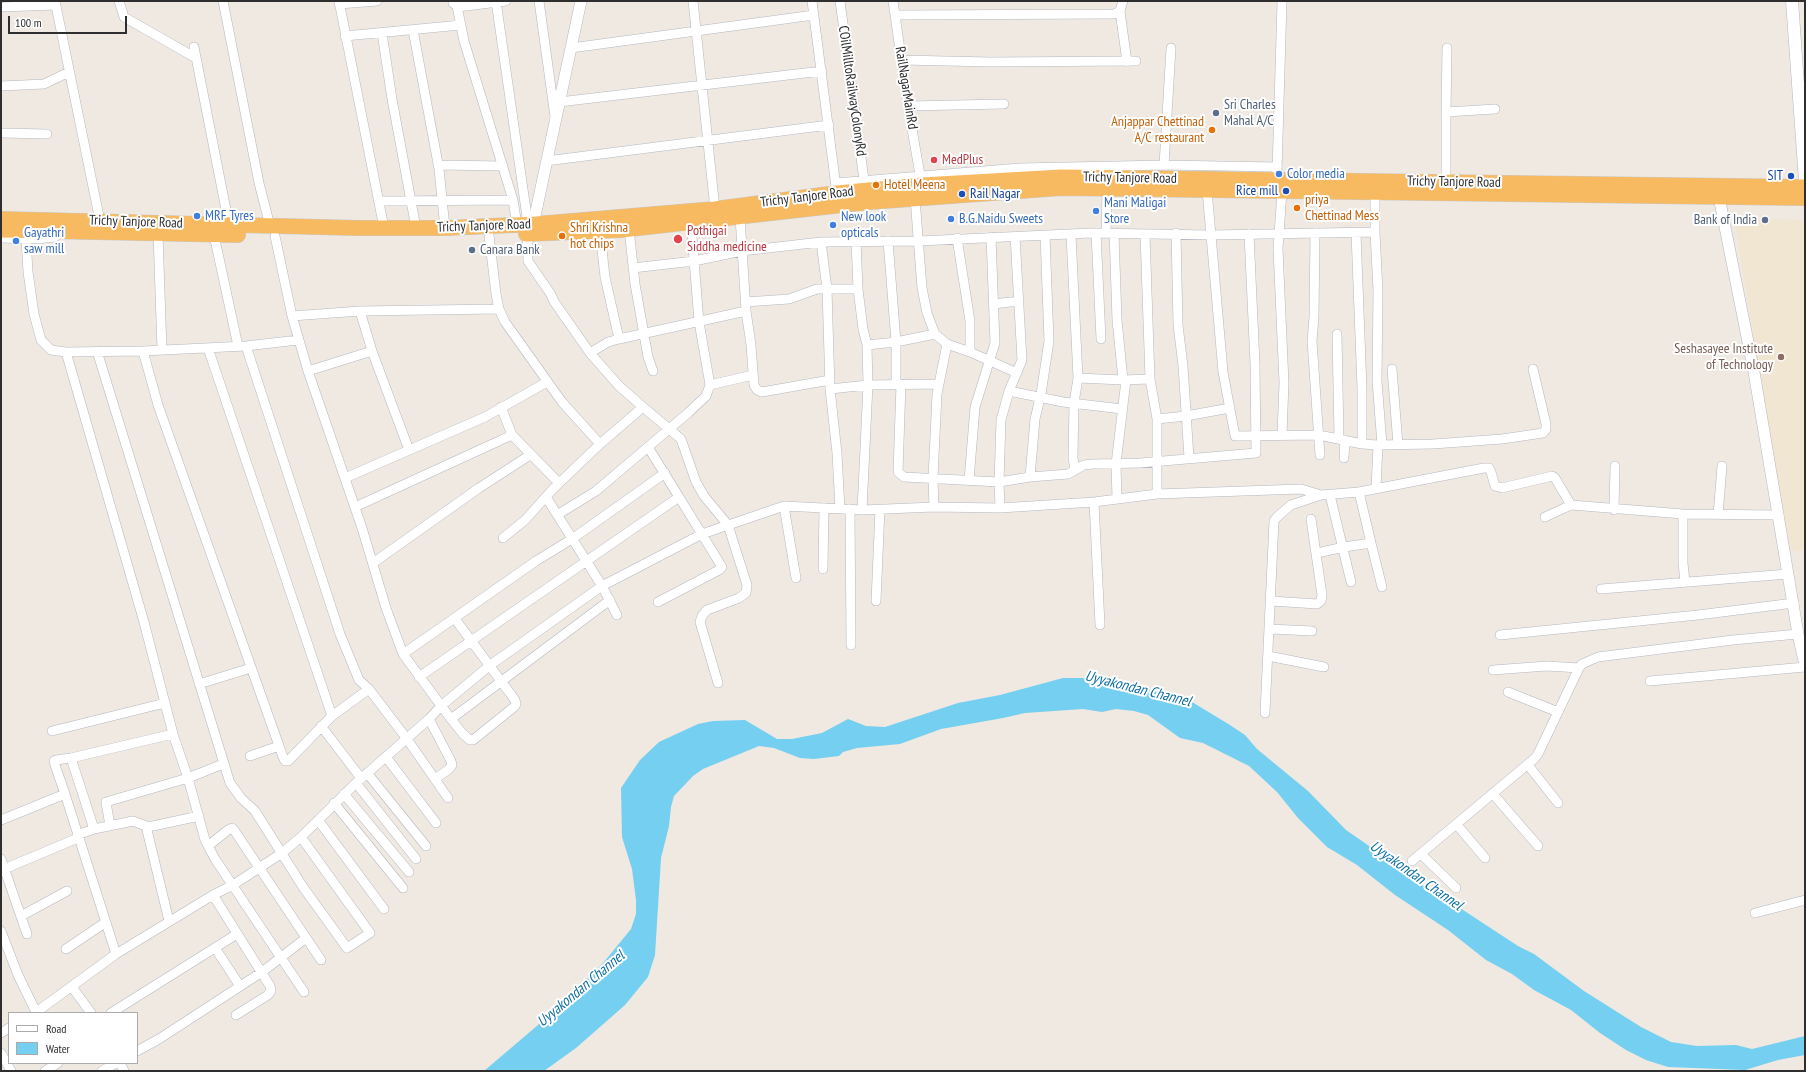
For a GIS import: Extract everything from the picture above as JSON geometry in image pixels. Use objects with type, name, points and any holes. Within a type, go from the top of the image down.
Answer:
[{"type":"highway","name":"Trichy Tanjore Road","points":[[1,219],[229,225],[272,231],[360,238],[489,235],[527,228],[715,209],[836,188],[922,185],[1061,177],[1805,187]]},
{"type":"highway","name":"Trichy Tanjore Road","points":[[1,230],[214,235],[272,231],[384,228],[527,228],[600,231],[691,223],[915,198],[1061,188],[1207,190],[1279,179],[1375,192],[1805,198]]},
{"type":"main road","points":[[1792,1],[1805,181]]},
{"type":"street","points":[[119,1],[124,18],[196,58]]},
{"type":"street","points":[[224,1],[256,168],[298,340],[308,371],[355,507],[403,654],[440,706],[470,740],[476,739],[516,704],[515,700],[455,619]]},
{"type":"street","points":[[377,1],[339,2],[384,228]]},
{"type":"street","points":[[539,1],[555,122]]},
{"type":"street","points":[[527,228],[546,161],[581,1]]},
{"type":"street","points":[[693,1],[715,209]]},
{"type":"street","points":[[812,1],[836,188],[864,180],[920,175],[1020,168],[1164,165],[1279,179]]},
{"type":"street","name":"COilMilltoRailwayColonyRd","points":[[840,1],[864,180]]},
{"type":"street","name":"RailNagarMainRd","points":[[893,1],[908,106],[920,175]]},
{"type":"street","points":[[1122,1],[1120,10],[1127,62]]},
{"type":"street","points":[[1282,1],[1279,179],[1280,232],[1278,249],[1284,382],[1282,435]]},
{"type":"street","points":[[527,228],[513,200],[464,40],[455,3],[499,2],[527,228],[528,261],[590,353],[619,386],[681,439],[696,482],[704,496],[728,525],[747,586],[746,592],[739,598],[707,610],[702,616],[700,622],[718,683]]},
{"type":"street","points":[[1,7],[55,3],[100,221]]},
{"type":"street","points":[[895,15],[1114,14],[1120,10]]},
{"type":"street","points":[[571,48],[814,15]]},
{"type":"street","points":[[345,36],[461,25]]},
{"type":"street","points":[[413,30],[438,165],[445,228]]},
{"type":"street","points":[[382,33],[392,99],[416,228]]},
{"type":"street","points":[[194,47],[229,225]]},
{"type":"street","points":[[1164,165],[1172,48]]},
{"type":"street","points":[[1446,48],[1446,182]]},
{"type":"street","points":[[902,60],[990,62],[1136,61]]},
{"type":"street","points":[[1,86],[44,84],[69,72]]},
{"type":"street","points":[[560,102],[822,72]]},
{"type":"street","points":[[908,106],[1004,104]]},
{"type":"street","points":[[1446,112],[1495,109]]},
{"type":"street","points":[[546,161],[828,125]]},
{"type":"street","points":[[1,133],[47,134]]},
{"type":"street","points":[[438,165],[503,166]]},
{"type":"street","points":[[1107,188],[1117,320],[1124,380],[1116,464],[1116,499]]},
{"type":"street","points":[[1207,190],[1222,372],[1235,436],[1319,435],[1362,444],[1398,445],[1495,439],[1543,433],[1546,429],[1546,424],[1533,369]]},
{"type":"street","points":[[1375,192],[1375,232],[1378,291],[1377,381],[1380,445],[1376,488]]},
{"type":"street","points":[[1650,681],[1805,666],[1798,634],[1754,372],[1719,197]]},
{"type":"street","points":[[915,198],[922,288],[927,313],[935,334],[947,344],[970,352],[1017,373]]},
{"type":"street","points":[[379,201],[443,202],[513,200]]},
{"type":"street","points":[[740,217],[746,306],[754,385],[757,390],[762,392],[830,384],[939,384]]},
{"type":"street","points":[[557,515],[596,491],[670,429],[706,396],[710,385],[699,322],[691,223]]},
{"type":"street","points":[[629,229],[632,268],[644,334],[653,370]]},
{"type":"street","points":[[600,231],[605,277],[619,339]]},
{"type":"street","points":[[1,238],[48,238],[78,232]]},
{"type":"street","points":[[632,268],[694,261],[742,251],[821,242],[918,241],[957,238],[1096,233],[1176,233],[1211,235],[1280,232],[1375,232]]},
{"type":"street","points":[[1096,233],[1102,339]]},
{"type":"street","points":[[1176,233],[1178,324],[1183,366],[1189,458]]},
{"type":"street","points":[[1315,233],[1314,317],[1312,341],[1320,455]]},
{"type":"street","points":[[1356,233],[1362,388],[1362,444]]},
{"type":"street","points":[[158,234],[162,350]]},
{"type":"street","points":[[1145,234],[1150,379],[1157,419],[1157,494]]},
{"type":"street","points":[[888,241],[899,384],[898,472],[904,477],[999,482],[1072,473],[1084,465],[1116,464],[1256,453],[1255,364],[1249,234]]},
{"type":"street","points":[[214,235],[242,346],[340,634],[359,680],[369,689],[407,739],[448,798]]},
{"type":"street","points":[[489,235],[499,309],[506,322],[547,382],[562,402],[600,444]]},
{"type":"street","points":[[1030,477],[1035,418],[1041,397],[1049,341],[1045,235]]},
{"type":"street","points":[[1071,235],[1078,378],[1074,403],[1073,458],[1075,470]]},
{"type":"street","points":[[1000,508],[999,482],[1001,420],[1009,391],[1022,360],[1015,236]]},
{"type":"street","points":[[969,480],[975,407],[995,343],[991,237]]},
{"type":"street","points":[[957,238],[970,321],[970,352]]},
{"type":"street","points":[[26,239],[28,272],[34,314],[41,340],[51,350],[66,352],[143,351],[242,346],[298,340]]},
{"type":"street","points":[[856,241],[858,290],[867,345],[868,385],[862,510]]},
{"type":"street","points":[[821,242],[827,289],[830,384],[837,453],[840,509]]},
{"type":"street","points":[[590,353],[608,342],[699,322],[746,306],[789,299],[812,290],[858,290]]},
{"type":"street","points":[[993,304],[1019,301]]},
{"type":"street","points":[[292,316],[360,311],[499,309]]},
{"type":"street","points":[[360,311],[372,351],[409,450]]},
{"type":"street","points":[[867,345],[896,342],[935,334]]},
{"type":"street","points":[[1337,334],[1344,458]]},
{"type":"street","points":[[934,507],[937,394],[947,344]]},
{"type":"street","points":[[208,348],[332,716]]},
{"type":"street","points":[[97,351],[230,783],[241,798],[255,811],[303,887],[347,948],[370,933],[301,837]]},
{"type":"street","points":[[143,351],[158,405],[285,761],[288,761],[332,716],[369,689]]},
{"type":"street","points":[[308,371],[372,351]]},
{"type":"street","points":[[66,352],[144,622],[173,734],[208,846],[215,859],[304,992]]},
{"type":"street","points":[[1392,369],[1398,445]]},
{"type":"street","points":[[710,385],[753,375]]},
{"type":"street","points":[[1078,378],[1124,380],[1150,379]]},
{"type":"street","points":[[344,478],[485,417],[547,382]]},
{"type":"street","points":[[1009,391],[1074,403],[1122,409]]},
{"type":"street","points":[[503,538],[525,520],[559,483],[643,406]]},
{"type":"street","points":[[501,407],[512,435],[559,483]]},
{"type":"street","points":[[1157,419],[1186,416],[1230,408]]},
{"type":"street","points":[[355,507],[512,435]]},
{"type":"street","points":[[648,447],[722,567],[658,602]]},
{"type":"street","points":[[373,564],[479,488],[530,455]]},
{"type":"street","points":[[1614,510],[1615,466]]},
{"type":"street","points":[[1718,516],[1722,466]]},
{"type":"street","points":[[1265,713],[1274,521],[1291,505],[1325,495],[1359,492],[1488,468],[1491,472],[1495,486],[1502,488],[1552,476],[1556,478],[1571,505]]},
{"type":"street","points":[[403,654],[536,561],[572,539],[665,473]]},
{"type":"street","points":[[36,1012],[116,954],[168,921],[233,885],[282,853],[301,837],[361,778],[429,719],[440,706],[489,666],[602,586],[702,534],[784,506],[862,510],[934,507],[1000,508],[1094,502],[1157,494],[1301,489],[1325,495]]},
{"type":"street","points":[[1359,492],[1382,587]]},
{"type":"street","points":[[1325,495],[1344,547],[1351,582]]},
{"type":"street","points":[[546,497],[602,586],[617,614]]},
{"type":"street","points":[[419,676],[679,497]]},
{"type":"street","points":[[1094,502],[1100,626]]},
{"type":"street","points":[[1545,517],[1571,505],[1614,510],[1718,516],[1779,515]]},
{"type":"street","points":[[784,506],[796,578]]},
{"type":"street","points":[[823,569],[824,508]]},
{"type":"street","points":[[850,509],[851,645]]},
{"type":"street","points":[[876,601],[880,509]]},
{"type":"street","points":[[1683,514],[1683,563],[1685,582]]},
{"type":"street","points":[[1271,601],[1317,604],[1321,601],[1322,595],[1317,553],[1311,520]]},
{"type":"street","points":[[1317,553],[1344,547],[1371,544]]},
{"type":"street","points":[[1601,589],[1788,574]]},
{"type":"street","points":[[451,719],[610,600]]},
{"type":"street","points":[[1500,635],[1692,616],[1794,603]]},
{"type":"street","points":[[1270,628],[1312,630]]},
{"type":"street","points":[[1412,861],[1528,765],[1538,754],[1579,668],[1589,660],[1598,657],[1733,640],[1798,634]]},
{"type":"street","points":[[1268,656],[1324,668]]},
{"type":"street","points":[[1493,670],[1547,666],[1579,668]]},
{"type":"street","points":[[199,684],[251,668]]},
{"type":"street","points":[[1508,692],[1558,712]]},
{"type":"street","points":[[52,731],[165,703]]},
{"type":"street","points":[[429,719],[452,765],[435,779]]},
{"type":"street","points":[[321,726],[361,778],[416,860]]},
{"type":"street","points":[[116,954],[54,761],[59,758],[71,758],[173,734]]},
{"type":"street","points":[[250,756],[279,746]]},
{"type":"street","points":[[386,757],[436,823]]},
{"type":"street","points":[[71,758],[94,829]]},
{"type":"street","points":[[110,826],[106,802],[188,778],[223,764]]},
{"type":"street","points":[[1528,765],[1558,803]]},
{"type":"street","points":[[361,778],[426,846]]},
{"type":"street","points":[[1,820],[64,794]]},
{"type":"street","points":[[344,794],[409,872]]},
{"type":"street","points":[[1493,794],[1538,846]]},
{"type":"street","points":[[334,803],[403,888]]},
{"type":"street","points":[[4,869],[94,829],[133,821],[146,826],[153,826],[199,816]]},
{"type":"street","points":[[318,820],[384,909]]},
{"type":"street","points":[[1457,824],[1485,858]]},
{"type":"street","points":[[146,826],[168,921]]},
{"type":"street","points":[[208,846],[232,828],[322,960]]},
{"type":"street","points":[[1421,854],[1456,888]]},
{"type":"street","points":[[1,859],[27,934]]},
{"type":"street","points":[[21,916],[68,890]]},
{"type":"street","points":[[213,896],[262,972],[270,986],[271,991],[268,995],[236,1015]]},
{"type":"street","points":[[1755,913],[1805,900]]},
{"type":"street","points":[[66,949],[106,922]]},
{"type":"street","points":[[1,931],[35,1012]]},
{"type":"street","points":[[113,1012],[237,934]]},
{"type":"street","points":[[138,1050],[159,1039],[262,972],[306,938]]},
{"type":"street","points":[[215,948],[240,986]]},
{"type":"street","points":[[72,987],[87,1012]]},
{"type":"street","points":[[1,1053],[11,1071]]},
{"type":"street","points":[[45,1071],[56,1064]]},
{"type":"street","points":[[102,1071],[114,1064]]},
{"type":"shaded area","name":"Seshasayee Institute of Technology","points":[[1734,218],[1805,220],[1805,550],[1790,552]]},
{"type":"water","name":"Uyyakondan Channel","points":[[1063,678],[1086,678],[1145,687],[1155,691],[1160,696],[1187,699],[1245,735],[1257,749],[1308,791],[1346,830],[1401,868],[1419,884],[1434,891],[1518,946],[1534,954],[1584,991],[1641,1027],[1671,1042],[1697,1046],[1736,1045],[1752,1049],[1805,1036],[1805,1055],[1778,1060],[1745,1070],[1668,1067],[1646,1060],[1626,1050],[1600,1033],[1571,1010],[1534,990],[1512,974],[1486,960],[1448,930],[1395,895],[1357,865],[1327,847],[1298,818],[1277,792],[1249,766],[1203,743],[1180,738],[1148,715],[1134,711],[1116,709],[1102,712],[1083,709],[1025,713],[941,729],[900,744],[857,748],[843,752],[839,756],[814,759],[800,758],[774,748],[759,746],[703,769],[693,776],[674,796],[671,807],[669,826],[661,858],[655,955],[648,977],[625,1005],[576,1048],[544,1071],[484,1071],[538,1025],[543,1018],[579,991],[584,982],[604,962],[631,929],[636,914],[636,900],[632,869],[622,837],[621,788],[640,760],[659,742],[698,724],[713,721],[745,720],[777,739],[792,739],[822,733],[848,719],[866,726],[885,727],[958,703],[1000,695]]},
{"type":"place","name":"Sri Charles Mahal A/C","points":[[1216,113]]},
{"type":"place","name":"Anjappar Chettinad A/C restaurant","points":[[1212,130]]},
{"type":"place","name":"MedPlus","points":[[934,160]]},
{"type":"place","name":"Color media","points":[[1279,174]]},
{"type":"place","name":"SIT","points":[[1791,176]]},
{"type":"place","name":"Hotel Meena","points":[[876,185]]},
{"type":"place","name":"Rice mill","points":[[1286,191]]},
{"type":"place","name":"Rail Nagar","points":[[962,194]]},
{"type":"place","name":"priya Chettinad Mess","points":[[1297,208]]},
{"type":"place","name":"Mani Maligai Store","points":[[1096,211]]},
{"type":"place","name":"MRF Tyres","points":[[197,216]]},
{"type":"place","name":"B.G.Naidu Sweets","points":[[951,219]]},
{"type":"place","name":"Bank of India","points":[[1765,220]]},
{"type":"place","name":"New look opticals","points":[[833,225]]},
{"type":"place","name":"Shri Krishna hot chips","points":[[562,236]]},
{"type":"place","name":"Pothigai Siddha medicine","points":[[678,239]]},
{"type":"place","name":"Gayathri saw mill","points":[[16,241]]},
{"type":"place","name":"Canara Bank","points":[[472,250]]},
{"type":"place","name":"Seshasayee Institute of Technology","points":[[1781,357]]}]
